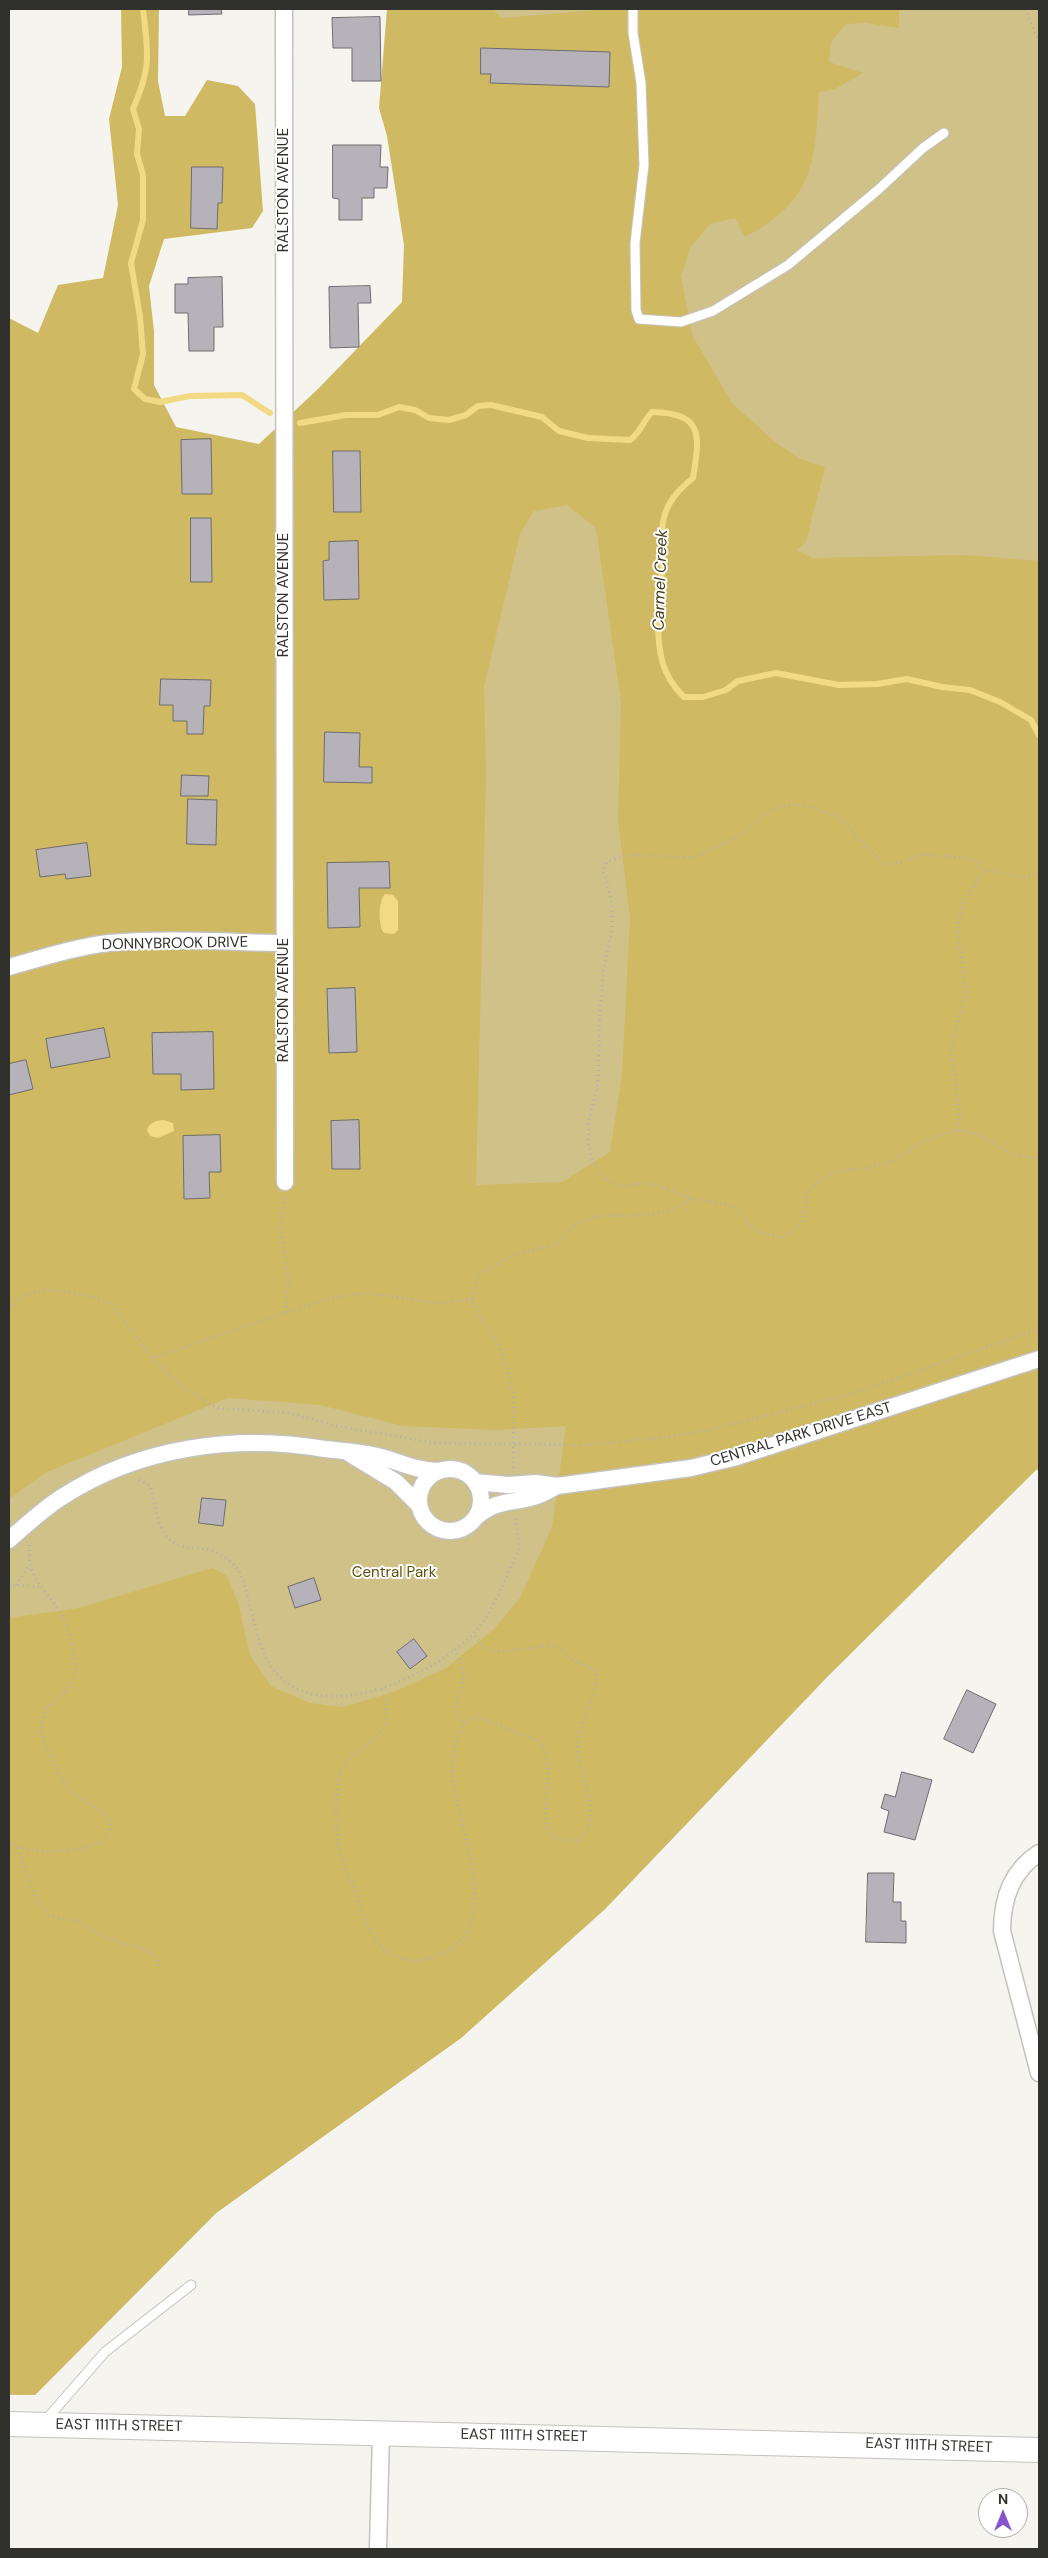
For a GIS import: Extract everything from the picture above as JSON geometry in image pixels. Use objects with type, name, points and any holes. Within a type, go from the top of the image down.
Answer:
[{"type":"main road","name":"EAST 111TH STREET","points":[[9,2424],[1039,2450]]},
{"type":"street","name":"RALSTON AVENUE","points":[[284,9],[285,1182]]},
{"type":"street","name":"DONNYBROOK DRIVE","points":[[9,967],[80,948],[108,944],[155,942],[284,943]]},
{"type":"street","name":"CENTRAL PARK DRIVE EAST","points":[[9,1540],[62,1497],[113,1471],[176,1450],[223,1444],[276,1443],[377,1456],[414,1469],[459,1470],[475,1482],[508,1485],[536,1483],[556,1486],[691,1468],[737,1456],[1039,1359]]},
{"type":"street","name":"CENTRAL PARK DRIVE EAST","points":[[348,1453],[396,1482],[419,1505],[425,1520],[438,1529],[449,1531],[459,1530],[469,1525],[487,1508],[497,1504],[538,1496],[556,1486]]},
{"type":"street","points":[[419,1505],[418,1496],[425,1480],[439,1471]]},
{"type":"street","points":[[475,1482],[481,1499],[476,1517]]},
{"type":"street","points":[[1039,1853],[1020,1869],[1012,1881],[1002,1913],[1002,1931],[1039,2073]]},
{"type":"street","points":[[378,2549],[380,2432]]},
{"type":"lane","points":[[633,9],[633,33],[641,83],[644,165],[635,243],[636,310],[639,318],[681,322],[713,312],[788,265],[879,189],[923,148],[944,133]]},
{"type":"lane","points":[[43,2424],[105,2352],[191,2285]]},
{"type":"path","points":[[1025,9],[1039,41]]},
{"type":"path","points":[[1039,872],[1024,878],[984,870],[973,859],[921,854],[901,862],[885,865],[841,820],[812,807],[793,804],[769,811],[741,835],[694,858],[639,855],[622,856],[607,862],[603,871],[612,903],[612,929],[604,967],[600,1010],[598,1083],[589,1120],[588,1143],[593,1163],[607,1180],[620,1187],[643,1183],[656,1185],[690,1198],[737,1208],[756,1231],[781,1238],[797,1230],[801,1225],[806,1211],[806,1194],[828,1175],[893,1161],[924,1141],[959,1130],[976,1134],[1014,1155],[1039,1158]]},
{"type":"path","points":[[959,1130],[960,1113],[951,1049],[966,991],[957,927],[964,902],[984,870]]},
{"type":"path","points":[[285,1182],[282,1232],[289,1280],[285,1313]]},
{"type":"path","points":[[512,1476],[514,1401],[509,1372],[500,1354],[498,1344],[472,1304],[478,1275],[518,1253],[542,1249],[556,1243],[569,1228],[587,1219],[657,1214],[684,1204],[690,1198]]},
{"type":"path","points":[[9,1308],[20,1298],[38,1292],[57,1292],[104,1300],[112,1305],[153,1358],[188,1391],[218,1408],[289,1414],[338,1426],[436,1443],[586,1446],[667,1437],[725,1427],[851,1394],[1039,1329]]},
{"type":"path","points":[[153,1358],[328,1299],[366,1293],[436,1303],[472,1299]]},
{"type":"path","points":[[136,1479],[148,1484],[151,1489],[160,1525],[170,1540],[183,1548],[211,1550],[232,1563],[239,1570],[262,1648],[278,1676],[306,1693],[319,1696],[349,1696],[382,1689],[414,1675],[453,1650],[472,1634],[485,1619],[519,1548],[516,1516]]},
{"type":"path","points":[[9,1842],[17,1848],[56,1852],[96,1845],[104,1841],[111,1824],[104,1812],[86,1803],[72,1792],[59,1772],[44,1741],[41,1719],[47,1708],[68,1688],[75,1674],[75,1663],[64,1619],[50,1599],[38,1587],[30,1564],[29,1552],[33,1537]]},
{"type":"path","points":[[9,1589],[16,1585],[30,1564]]},
{"type":"path","points":[[16,1585],[38,1587]]},
{"type":"path","points":[[382,1689],[388,1706],[388,1718],[382,1732],[345,1763],[339,1774],[339,1848],[366,1924],[388,1954],[405,1960],[422,1961],[455,1947],[466,1934],[472,1916],[473,1875],[453,1772],[457,1738],[463,1724],[470,1718],[478,1717],[540,1742],[548,1761],[545,1821],[549,1834],[560,1840],[577,1840],[588,1830],[591,1812],[578,1753],[578,1741],[595,1691],[597,1673],[594,1669],[572,1660],[561,1648],[549,1644],[501,1652],[486,1650],[472,1634]]},
{"type":"path","points":[[453,1650],[461,1664],[463,1674],[455,1704],[457,1715],[463,1724]]},
{"type":"path","points":[[17,1848],[36,1899],[49,1916],[77,1921],[108,1939],[148,1950],[161,1968]]},
{"type":"green space","name":"Central Park","points":[[459,9],[1039,9],[1039,1470],[1036,1470],[829,1675],[605,1909],[461,2038],[216,2213],[35,2395],[9,2395],[9,1187],[458,1187]]},
{"type":"shaded area","name":"Central Park","points":[[121,9],[159,9],[158,81],[165,116],[185,116],[207,80],[238,86],[255,104],[263,211],[252,228],[164,239],[149,286],[154,332],[154,385],[176,427],[259,444],[319,388],[402,302],[404,245],[387,136],[379,108],[387,9],[493,9],[502,18],[609,9],[899,9],[899,28],[865,23],[846,24],[831,42],[829,62],[863,73],[835,89],[819,92],[818,117],[812,160],[798,194],[785,209],[768,223],[745,237],[735,218],[710,224],[690,248],[681,276],[692,335],[732,403],[774,441],[800,459],[825,467],[806,542],[797,550],[812,558],[965,555],[1039,561],[1039,1467],[829,1675],[605,1909],[461,2038],[216,2213],[35,2395],[9,2394],[9,1618],[79,1608],[212,1568],[226,1575],[238,1602],[250,1655],[271,1686],[310,1703],[344,1707],[396,1691],[446,1668],[494,1629],[520,1598],[552,1527],[566,1426],[496,1430],[403,1426],[320,1405],[228,1398],[47,1472],[9,1499],[9,318],[38,333],[58,285],[103,278],[118,205],[109,119],[122,67]],"holes":[[[567,505],[596,528],[621,702],[618,820],[630,918],[622,1074],[610,1152],[562,1182],[476,1185],[486,775],[484,687],[520,534],[534,511]]]},
{"type":"shaded area","points":[[385,894],[393,895],[398,901],[398,930],[394,934],[384,933],[382,930],[380,908]]},
{"type":"shaded area","points":[[163,1120],[173,1123],[174,1131],[158,1138],[150,1136],[147,1130],[150,1125],[155,1121]]},
{"type":"building","points":[[189,9],[221,9],[222,14],[189,15]]},
{"type":"building","points":[[380,17],[381,81],[352,81],[352,48],[333,48],[332,18]]},
{"type":"building","points":[[481,48],[610,52],[609,87],[490,83],[491,74],[481,74]]},
{"type":"building","points":[[333,145],[381,145],[380,167],[388,167],[387,188],[374,188],[374,198],[362,198],[362,220],[339,220],[339,199],[333,198]]},
{"type":"building","points":[[192,167],[223,167],[222,203],[218,203],[217,229],[191,228]]},
{"type":"building","points":[[222,277],[223,327],[214,327],[214,351],[189,351],[188,313],[175,313],[175,284],[188,284],[188,278]]},
{"type":"building","points":[[370,286],[371,303],[358,303],[359,347],[330,348],[329,287]]},
{"type":"building","points":[[211,439],[212,494],[182,494],[181,440]]},
{"type":"building","points":[[333,451],[360,451],[361,512],[334,512]]},
{"type":"building","points":[[191,518],[211,518],[212,582],[191,582]]},
{"type":"building","points":[[358,541],[359,599],[324,600],[323,561],[329,560],[329,542]]},
{"type":"building","points":[[161,679],[211,680],[210,706],[204,706],[203,734],[187,734],[187,721],[173,721],[173,705],[160,705]]},
{"type":"building","points":[[325,732],[360,733],[359,767],[372,767],[372,783],[324,782]]},
{"type":"building","points":[[182,775],[209,776],[208,796],[181,796]]},
{"type":"building","points":[[188,799],[217,800],[216,845],[187,844]]},
{"type":"building","points":[[87,843],[91,876],[66,879],[65,874],[40,877],[36,850]]},
{"type":"building","points":[[389,862],[390,888],[359,888],[360,927],[328,928],[327,863]]},
{"type":"building","points":[[355,988],[357,1052],[329,1053],[327,989]]},
{"type":"building","points":[[104,1028],[110,1057],[51,1068],[46,1039]]},
{"type":"building","points":[[213,1032],[214,1089],[181,1090],[181,1074],[153,1074],[152,1033]]},
{"type":"building","points":[[26,1060],[33,1089],[9,1095],[9,1064]]},
{"type":"building","points":[[359,1120],[360,1169],[332,1169],[331,1121]]},
{"type":"building","points":[[220,1135],[221,1172],[209,1172],[210,1198],[184,1199],[183,1136]]},
{"type":"building","points":[[202,1498],[226,1500],[223,1526],[199,1523]]},
{"type":"building","points":[[314,1578],[321,1600],[295,1608],[288,1587]]},
{"type":"building","points":[[414,1639],[427,1656],[410,1669],[397,1652]]},
{"type":"building","points":[[967,1690],[996,1704],[973,1753],[944,1739]]},
{"type":"building","points":[[902,1772],[932,1780],[915,1840],[884,1832],[889,1811],[881,1808],[885,1794],[895,1797]]},
{"type":"building","points":[[868,1873],[894,1873],[893,1902],[901,1902],[901,1921],[906,1921],[906,1943],[866,1942]]},
{"type":"waterway","name":"Carmel Creek","points":[[143,9],[147,49],[146,70],[133,109],[139,129],[137,154],[143,175],[143,220],[131,263],[140,317],[143,354],[134,389],[145,399],[160,402],[190,396],[242,395],[270,413]]},
{"type":"waterway","name":"Carmel Creek","points":[[300,423],[346,415],[378,415],[399,407],[415,410],[429,418],[449,420],[466,415],[478,406],[491,405],[542,417],[559,431],[588,438],[630,440],[637,434],[652,412],[669,413],[681,417],[690,422],[695,430],[697,450],[693,478],[673,498],[667,508],[663,521],[663,570],[658,589],[658,601],[659,642],[662,662],[670,680],[684,697],[703,697],[726,690],[738,681],[776,673],[839,685],[877,684],[907,679],[942,687],[970,690],[1000,702],[1031,720],[1039,735]]}]
